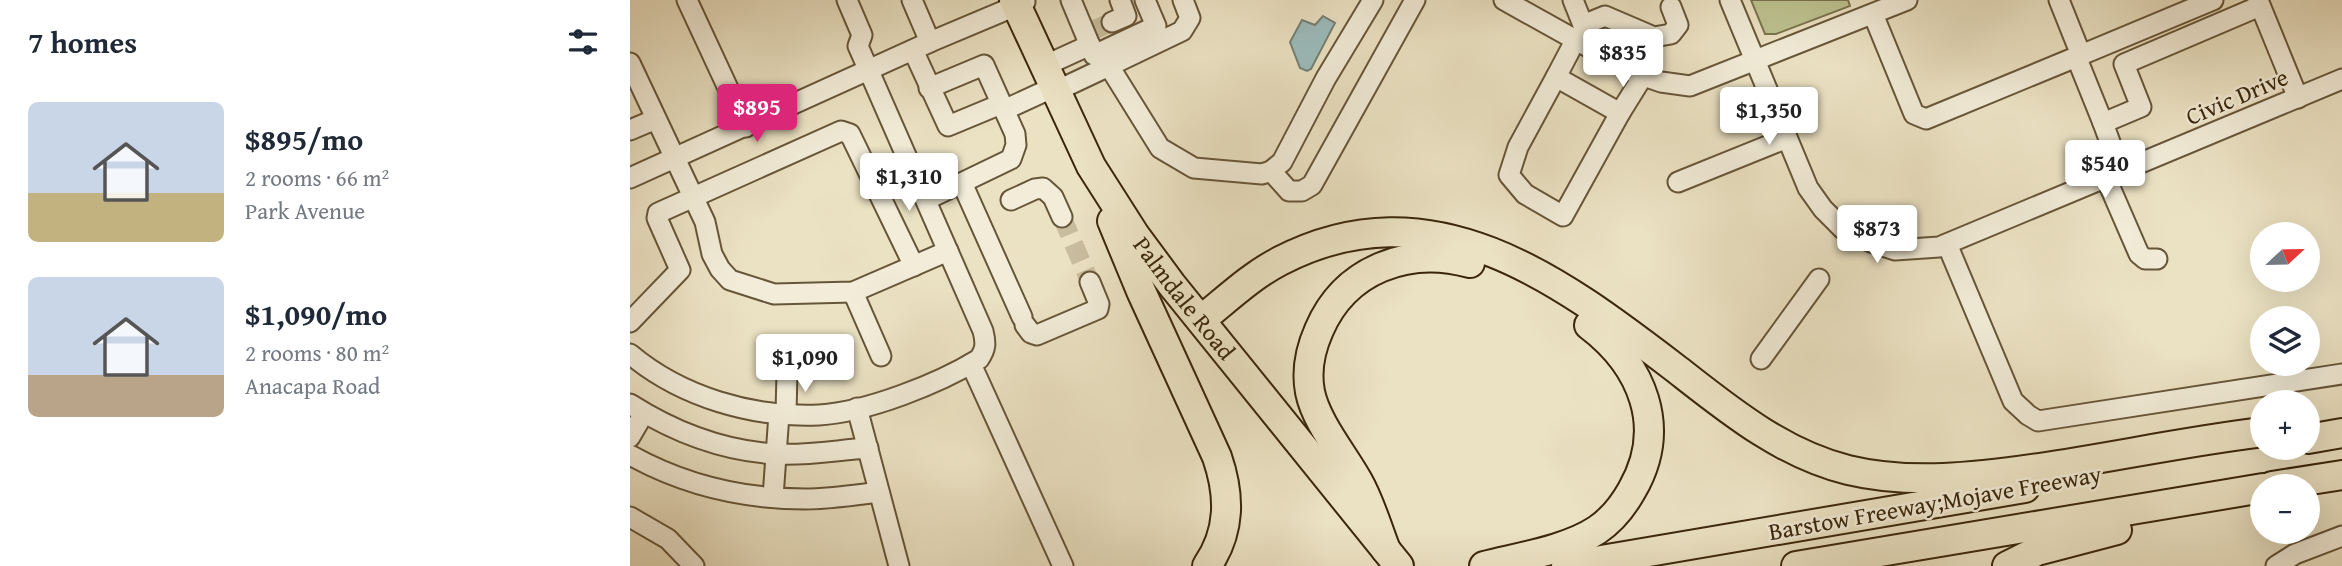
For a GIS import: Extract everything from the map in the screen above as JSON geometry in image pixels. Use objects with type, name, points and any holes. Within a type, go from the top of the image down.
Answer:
[{"type":"highway","name":"Palmdale Road","points":[[1020,2],[1051,81],[1091,166],[1148,252],[1392,558]]},
{"type":"highway","points":[[1091,166],[1141,292],[1226,482],[1224,534],[1207,566]]},
{"type":"highway","points":[[1201,320],[1258,274],[1321,244],[1359,234],[1410,233],[1479,248],[1541,274],[1590,304],[1722,405],[1765,434],[1807,455],[1870,475],[1908,478],[1968,476],[2085,461],[2250,434]]},
{"type":"highway","points":[[1392,558],[1360,484],[1317,411],[1310,391],[1311,355],[1329,310],[1350,285],[1360,278],[1396,261],[1422,257],[1451,258],[1484,268],[1534,291],[1609,341],[1640,385],[1649,421],[1647,450],[1640,476],[1626,501],[1608,522],[1579,540],[1484,566]]},
{"type":"highway","points":[[2320,437],[2342,433]]},
{"type":"highway","name":"Barstow Freeway;Mojave Freeway","points":[[1566,566],[2250,449]]},
{"type":"highway","points":[[2320,480],[2342,475]]},
{"type":"highway","name":"Barstow Freeway;Mojave Freeway","points":[[1796,566],[2250,493]]},
{"type":"highway","points":[[2007,566],[2037,551],[2088,536],[2174,518],[2250,495]]},
{"type":"street","points":[[687,0],[746,127]]},
{"type":"street","points":[[630,354],[677,385],[723,403],[783,414],[821,415],[881,402],[978,357],[986,341],[983,331],[858,47],[862,34],[847,0]]},
{"type":"street","points":[[912,0],[929,88],[948,126],[1003,107],[1051,81],[1109,66],[1182,31],[1190,18],[1183,0]]},
{"type":"street","points":[[1071,0],[1105,24],[1136,36]]},
{"type":"street","points":[[1105,24],[1094,55],[1156,26],[1145,0]]},
{"type":"street","points":[[1109,66],[1160,148],[1194,169],[1262,174],[1282,162],[1326,78],[1373,0]]},
{"type":"street","points":[[1271,171],[1293,192],[1302,191],[1312,185],[1415,0]]},
{"type":"street","points":[[1504,0],[1584,37],[1643,76],[1661,82],[1690,86],[1755,62],[1879,8],[1907,0]]},
{"type":"street","points":[[1573,0],[1584,37]]},
{"type":"street","name":"Civic Drive","points":[[1730,0],[1808,188],[1823,209],[1843,229],[1895,250],[1947,244],[2342,79]]},
{"type":"street","points":[[2059,0],[2081,55],[2078,61],[2103,123],[2113,175],[2139,254],[2145,259],[2157,259]]},
{"type":"street","points":[[1879,8],[1914,114],[1926,119],[2213,0]]},
{"type":"street","points":[[630,178],[1020,2]]},
{"type":"street","points":[[2124,64],[2230,19],[2259,3],[2298,98]]},
{"type":"street","points":[[1643,76],[1563,216],[1525,194],[1508,175],[1518,148],[1556,77],[1584,37],[1605,16],[1654,37],[1671,34],[1678,25],[1671,7]]},
{"type":"street","points":[[1051,81],[1105,24]]},
{"type":"street","points":[[2103,123],[2141,107],[2115,40]]},
{"type":"street","points":[[630,63],[705,222],[712,254],[730,280],[775,294],[853,292],[948,251]]},
{"type":"street","points":[[926,200],[1012,159],[1016,145],[1015,134],[984,65],[929,88]]},
{"type":"street","points":[[1556,77],[1620,113]]},
{"type":"street","points":[[630,130],[656,119]]},
{"type":"street","points":[[630,322],[680,270],[657,218],[658,213],[841,131],[850,134],[914,266]]},
{"type":"street","points":[[1678,182],[1787,138]]},
{"type":"street","points":[[962,183],[1031,333],[1037,335],[1098,309],[1099,304],[1090,282]]},
{"type":"street","points":[[1011,200],[1043,188],[1054,197],[1062,217]]},
{"type":"street","points":[[1947,244],[2013,401],[2038,421],[2342,374]]},
{"type":"street","points":[[1761,359],[1819,279]]},
{"type":"street","points":[[853,292],[881,356]]},
{"type":"street","points":[[978,357],[1063,566]]},
{"type":"street","points":[[773,496],[775,454],[783,414],[787,372]]},
{"type":"street","points":[[630,436],[637,408],[679,431],[731,449],[775,454],[868,448]]},
{"type":"street","points":[[857,408],[899,566]]},
{"type":"street","points":[[630,455],[654,468],[694,483],[733,493],[806,499],[880,492]]},
{"type":"street","points":[[630,517],[668,539],[694,566]]},
{"type":"street","points":[[2276,566],[2319,543],[2342,536]]},
{"type":"green space","points":[[1751,0],[1848,0],[1850,6],[1776,34],[1765,34]]},
{"type":"water","points":[[1323,16],[1335,23],[1311,69],[1307,71],[1300,68],[1290,42],[1302,20],[1315,25]]},
{"type":"tunnel","points":[[1094,30],[1112,22]]},
{"type":"tunnel","points":[[1062,217],[1090,282]]}]
